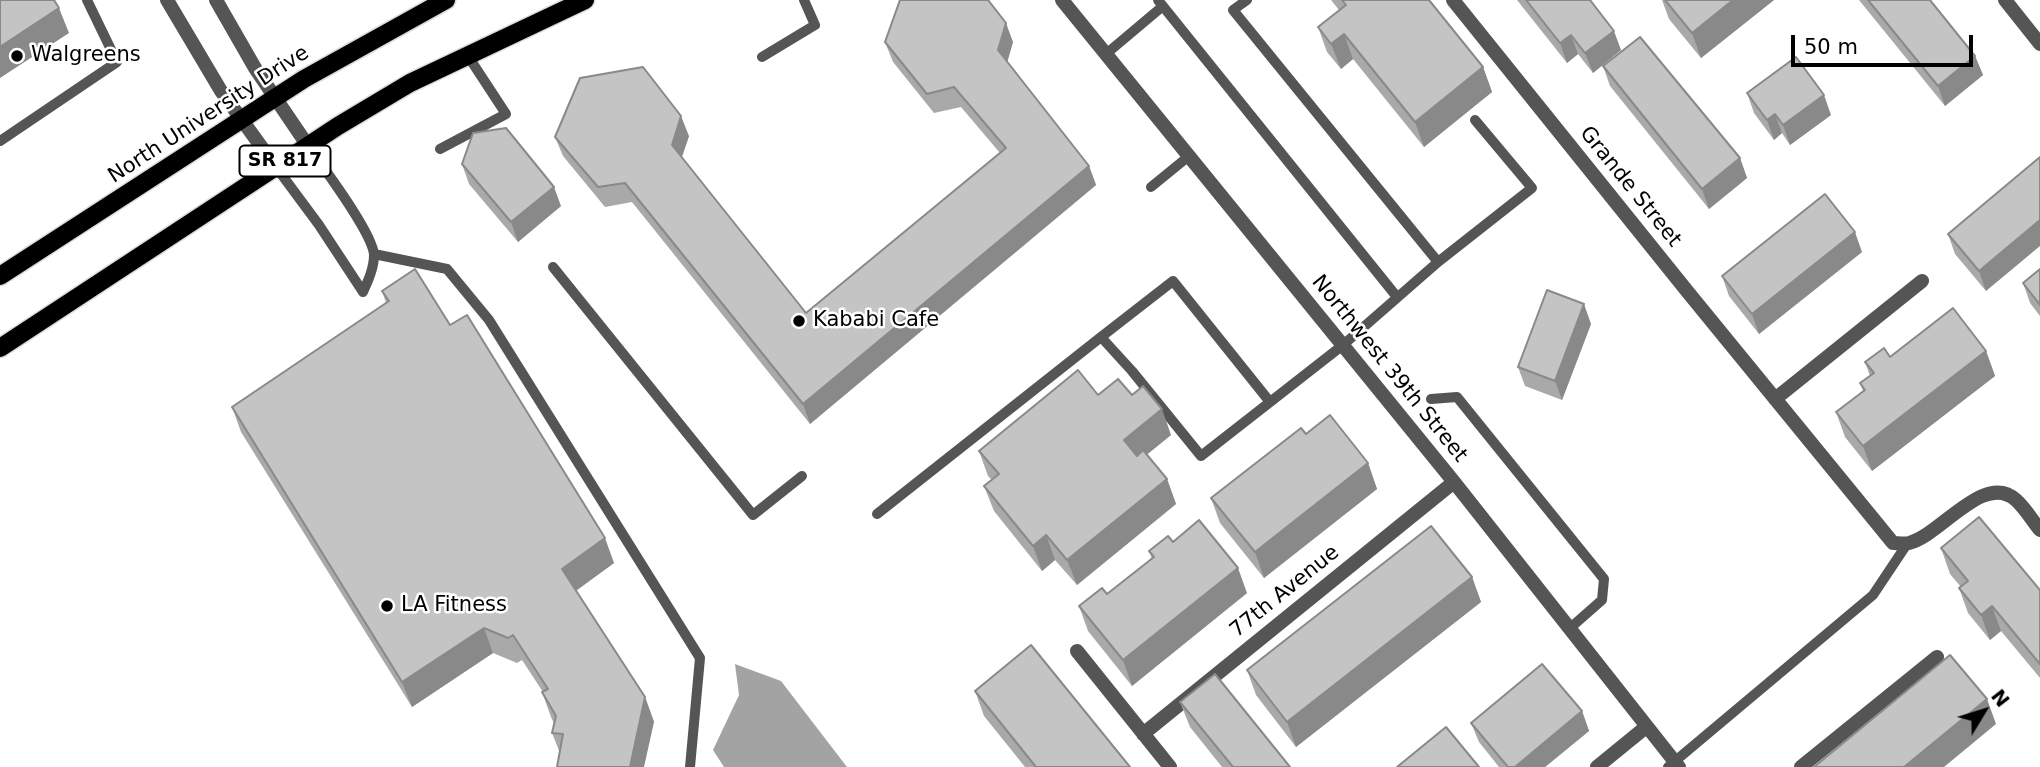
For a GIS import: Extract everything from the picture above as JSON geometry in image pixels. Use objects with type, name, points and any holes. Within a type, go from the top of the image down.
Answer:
[{"type":"main road","name":"North University Drive","points":[[0,276],[304,79],[446,0]]},
{"type":"main road","name":"SR 817","points":[[0,348],[308,146],[410,83],[585,0]]},
{"type":"street","points":[[167,0],[221,91],[276,167]]},
{"type":"street","points":[[216,0],[255,68],[308,146]]},
{"type":"street","name":"Northwest 39th Street","points":[[1062,0],[1454,482],[1674,765]]},
{"type":"street","name":"Grande Street","points":[[1453,0],[1893,542],[1907,544]]},
{"type":"street","points":[[2005,0],[2040,44]]},
{"type":"street","points":[[1775,399],[1922,281]]},
{"type":"street","name":"77th Avenue","points":[[1143,734],[1454,482]]},
{"type":"street","points":[[1907,544],[1931,534],[1978,496],[1998,492],[2015,499],[2040,530]]},
{"type":"street","points":[[1077,651],[1170,767]]},
{"type":"street","points":[[1801,767],[1937,657]]},
{"type":"street","points":[[1597,767],[1646,727]]},
{"type":"lane","points":[[0,141],[117,62],[87,0]]},
{"type":"lane","points":[[762,57],[815,24],[804,0]]},
{"type":"lane","points":[[1247,0],[1233,10],[1438,262]]},
{"type":"lane","points":[[1106,54],[1160,3],[1397,297]]},
{"type":"lane","points":[[440,149],[506,114],[468,56]]},
{"type":"lane","points":[[1101,337],[1201,456],[1343,345],[1438,262],[1532,188],[1475,120]]},
{"type":"lane","points":[[276,167],[319,225],[363,292],[371,274],[374,254],[368,235],[308,146]]},
{"type":"lane","points":[[1151,187],[1189,156]]},
{"type":"lane","points":[[374,254],[447,269],[489,320],[700,658],[690,767]]},
{"type":"lane","points":[[553,267],[753,515],[802,476]]},
{"type":"lane","points":[[877,514],[1173,281],[1270,402]]},
{"type":"lane","points":[[1431,399],[1457,397],[1604,579],[1602,600],[1569,629]]},
{"type":"lane","points":[[1674,765],[1873,595],[1907,544]]},
{"type":"shaded area","points":[[735,664],[781,681],[847,767],[724,767],[713,750],[739,695]]},
{"type":"building","points":[[0,0],[54,0],[59,8],[0,47]]},
{"type":"building","points":[[900,0],[988,0],[1006,23],[998,50],[1089,166],[803,404],[625,183],[598,187],[555,137],[580,78],[643,67],[681,116],[672,145],[806,313],[1006,148],[954,87],[927,94],[885,42]]},
{"type":"building","points":[[1342,0],[1429,0],[1483,67],[1415,122],[1344,34],[1331,44],[1318,27],[1346,5]]},
{"type":"building","points":[[1526,0],[1590,0],[1614,31],[1585,53],[1571,35],[1560,43]]},
{"type":"building","points":[[1665,0],[1733,0],[1692,33]]},
{"type":"building","points":[[1868,0],[1930,0],[1975,56],[1938,86]]},
{"type":"building","points":[[1640,37],[1740,158],[1702,189],[1603,66]]},
{"type":"building","points":[[1796,57],[1824,95],[1783,125],[1775,114],[1767,120],[1747,93]]},
{"type":"building","points":[[506,128],[554,187],[511,222],[462,164],[473,133]]},
{"type":"building","points":[[2040,157],[2040,220],[1979,271],[1948,234]]},
{"type":"building","points":[[1825,194],[1855,232],[1752,314],[1722,276]]},
{"type":"building","points":[[415,269],[450,325],[467,315],[605,538],[562,569],[645,697],[630,767],[557,767],[563,734],[552,733],[556,716],[542,692],[548,689],[513,635],[508,638],[484,628],[402,682],[232,407],[389,301],[382,291]]},
{"type":"building","points":[[2040,269],[2040,305],[2023,283]]},
{"type":"building","points":[[1547,290],[1584,304],[1555,381],[1518,367]]},
{"type":"building","points":[[1953,308],[1986,351],[1863,446],[1836,412],[1865,390],[1860,383],[1874,373],[1865,362],[1884,348],[1890,357]]},
{"type":"building","points":[[1078,370],[1098,395],[1118,379],[1132,395],[1143,386],[1162,409],[1124,440],[1137,456],[1143,450],[1167,479],[1067,560],[1046,535],[1033,546],[984,486],[999,474],[979,451]]},
{"type":"building","points":[[1330,415],[1368,463],[1255,552],[1211,498],[1301,428],[1306,434]]},
{"type":"building","points":[[1979,517],[2040,590],[2040,664],[1992,606],[1981,615],[1959,588],[1968,581],[1941,548]]},
{"type":"building","points":[[1199,520],[1238,568],[1123,660],[1079,606],[1102,588],[1107,594],[1154,557],[1149,551],[1168,536],[1173,542]]},
{"type":"building","points":[[1431,526],[1472,577],[1287,722],[1247,670]]},
{"type":"building","points":[[1031,645],[1130,767],[1036,767],[975,691]]},
{"type":"building","points":[[1950,655],[1987,699],[1904,767],[1814,767]]},
{"type":"building","points":[[1542,664],[1582,711],[1515,767],[1508,767],[1471,723]]},
{"type":"building","points":[[1215,674],[1290,767],[1233,767],[1180,702]]},
{"type":"building","points":[[1446,727],[1479,767],[1397,767]]},
{"type":"place","name":"Walgreens","points":[[17,56]]},
{"type":"place","name":"Kababi Cafe","points":[[799,321]]},
{"type":"place","name":"LA Fitness","points":[[387,606]]}]
